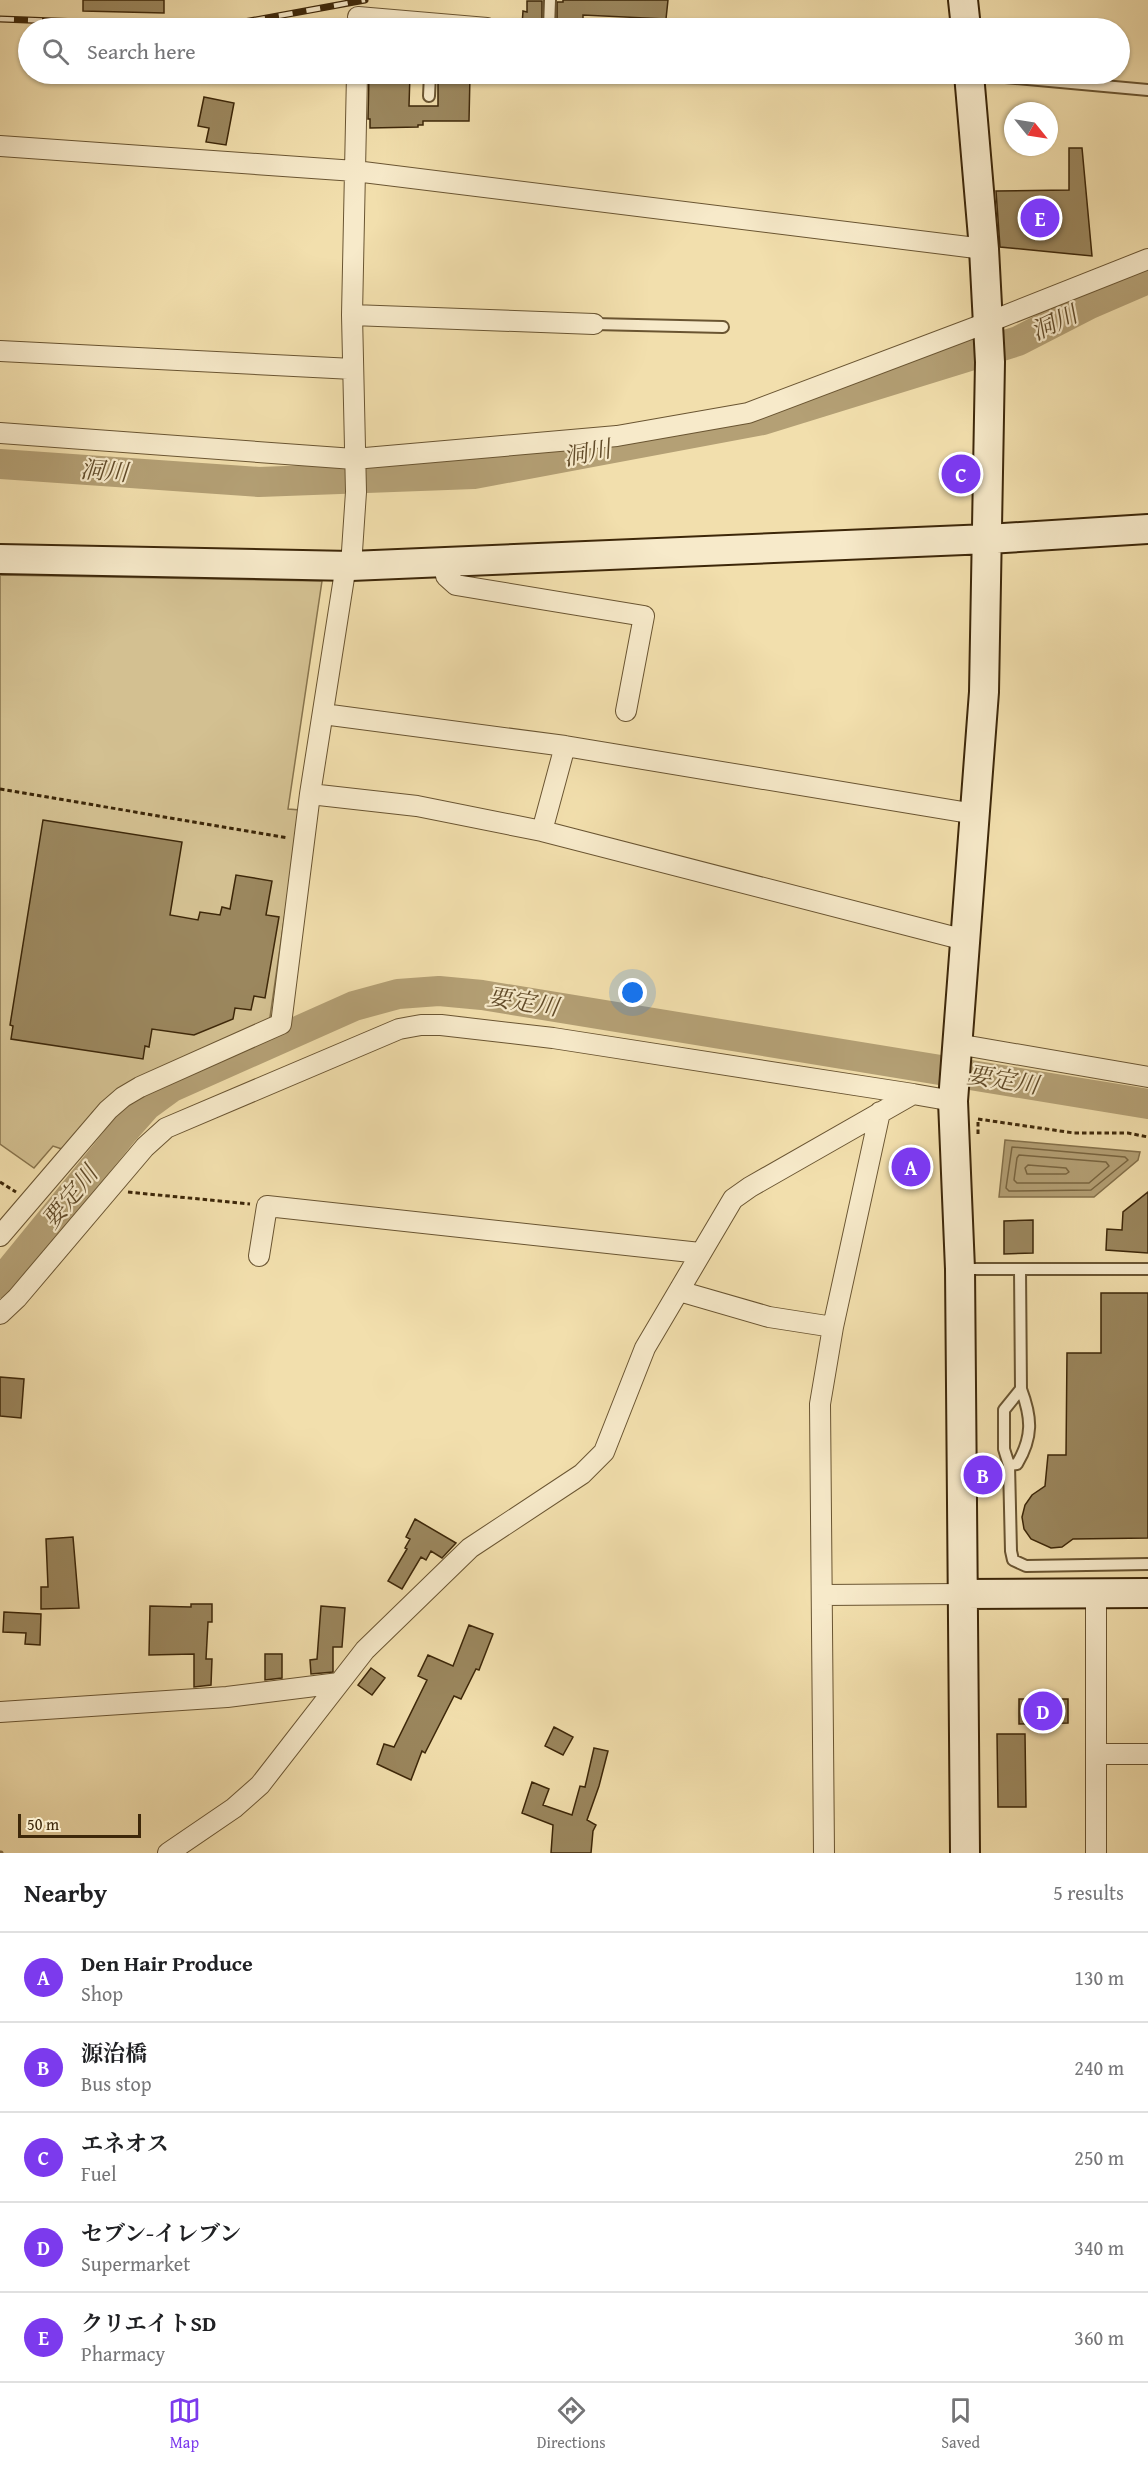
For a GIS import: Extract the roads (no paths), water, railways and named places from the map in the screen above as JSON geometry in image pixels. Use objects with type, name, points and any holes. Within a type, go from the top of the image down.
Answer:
[{"type":"street","points":[[963,0],[965,18]]},
{"type":"street","points":[[358,15],[378,18]]},
{"type":"street","points":[[0,1236],[108,1110],[123,1097],[140,1087],[281,1024],[310,794],[348,566],[356,492],[352,315],[357,84]]},
{"type":"street","points":[[965,1853],[960,1269],[953,1101],[984,692],[990,362],[972,84]]},
{"type":"street","points":[[0,146],[355,171],[984,249]]},
{"type":"street","points":[[0,433],[355,463],[617,436],[747,413],[989,322],[1148,259]]},
{"type":"street","points":[[352,315],[594,324]]},
{"type":"street","points":[[0,351],[353,369]]},
{"type":"street","points":[[0,559],[348,566],[988,539],[1148,529]]},
{"type":"street","points":[[444,563],[446,576],[456,585],[644,616],[626,711]]},
{"type":"street","points":[[323,714],[565,746],[975,814]]},
{"type":"street","points":[[542,831],[565,746]]},
{"type":"street","points":[[310,794],[417,806],[542,831],[965,940]]},
{"type":"street","points":[[0,1314],[17,1298],[145,1147],[166,1128],[399,1029],[422,1025],[553,1038],[953,1101]]},
{"type":"street","points":[[957,1044],[1148,1077]]},
{"type":"street","points":[[168,1853],[234,1808],[260,1785],[366,1650],[470,1548],[582,1474],[604,1452],[645,1348],[699,1253],[733,1199],[913,1094]]},
{"type":"street","points":[[824,1853],[820,1404],[833,1327],[880,1112]]},
{"type":"street","points":[[259,1256],[267,1206],[699,1253]]},
{"type":"street","points":[[679,1291],[769,1317],[833,1327]]},
{"type":"street","points":[[823,1595],[1148,1593]]},
{"type":"street","points":[[1096,1594],[1096,1853]]},
{"type":"street","points":[[0,1712],[226,1697],[339,1683]]},
{"type":"street","points":[[1096,1754],[1148,1754]]},
{"type":"lane","points":[[549,18],[550,0]]},
{"type":"lane","points":[[429,96],[430,84]]},
{"type":"lane","points":[[1082,84],[1148,90]]},
{"type":"lane","points":[[594,324],[723,327]]},
{"type":"lane","points":[[960,1269],[1148,1269]]},
{"type":"lane","points":[[1010,1465],[1017,1464],[1028,1446],[1029,1409],[1021,1389],[1020,1270]]},
{"type":"lane","points":[[1021,1389],[1004,1410],[1004,1449],[1010,1465],[1013,1560],[1026,1566],[1148,1564]]},
{"type":"water","points":[[1005,1140],[1140,1152],[1138,1160],[1094,1197],[999,1197]]},
{"type":"waterway","name":"洞川","points":[[0,464],[259,482],[474,474],[763,420],[1018,341],[1090,304],[1148,279]]},
{"type":"waterway","name":"要定川","points":[[0,1283],[123,1132],[146,1106],[172,1087],[354,1006],[398,994],[439,991],[482,995],[1148,1104]]},
{"type":"railway","points":[[266,18],[365,0]]},
{"type":"railway","points":[[0,19],[18,20]]},
{"type":"place","name":"クリエイトSD","points":[[1040,218]]},
{"type":"place","name":"エネオス","points":[[961,474]]},
{"type":"place","name":"Den Hair Produce","points":[[911,1167]]},
{"type":"place","name":"源治橋","points":[[983,1475]]},
{"type":"place","name":"セブン-イレブン","points":[[1043,1711]]}]
